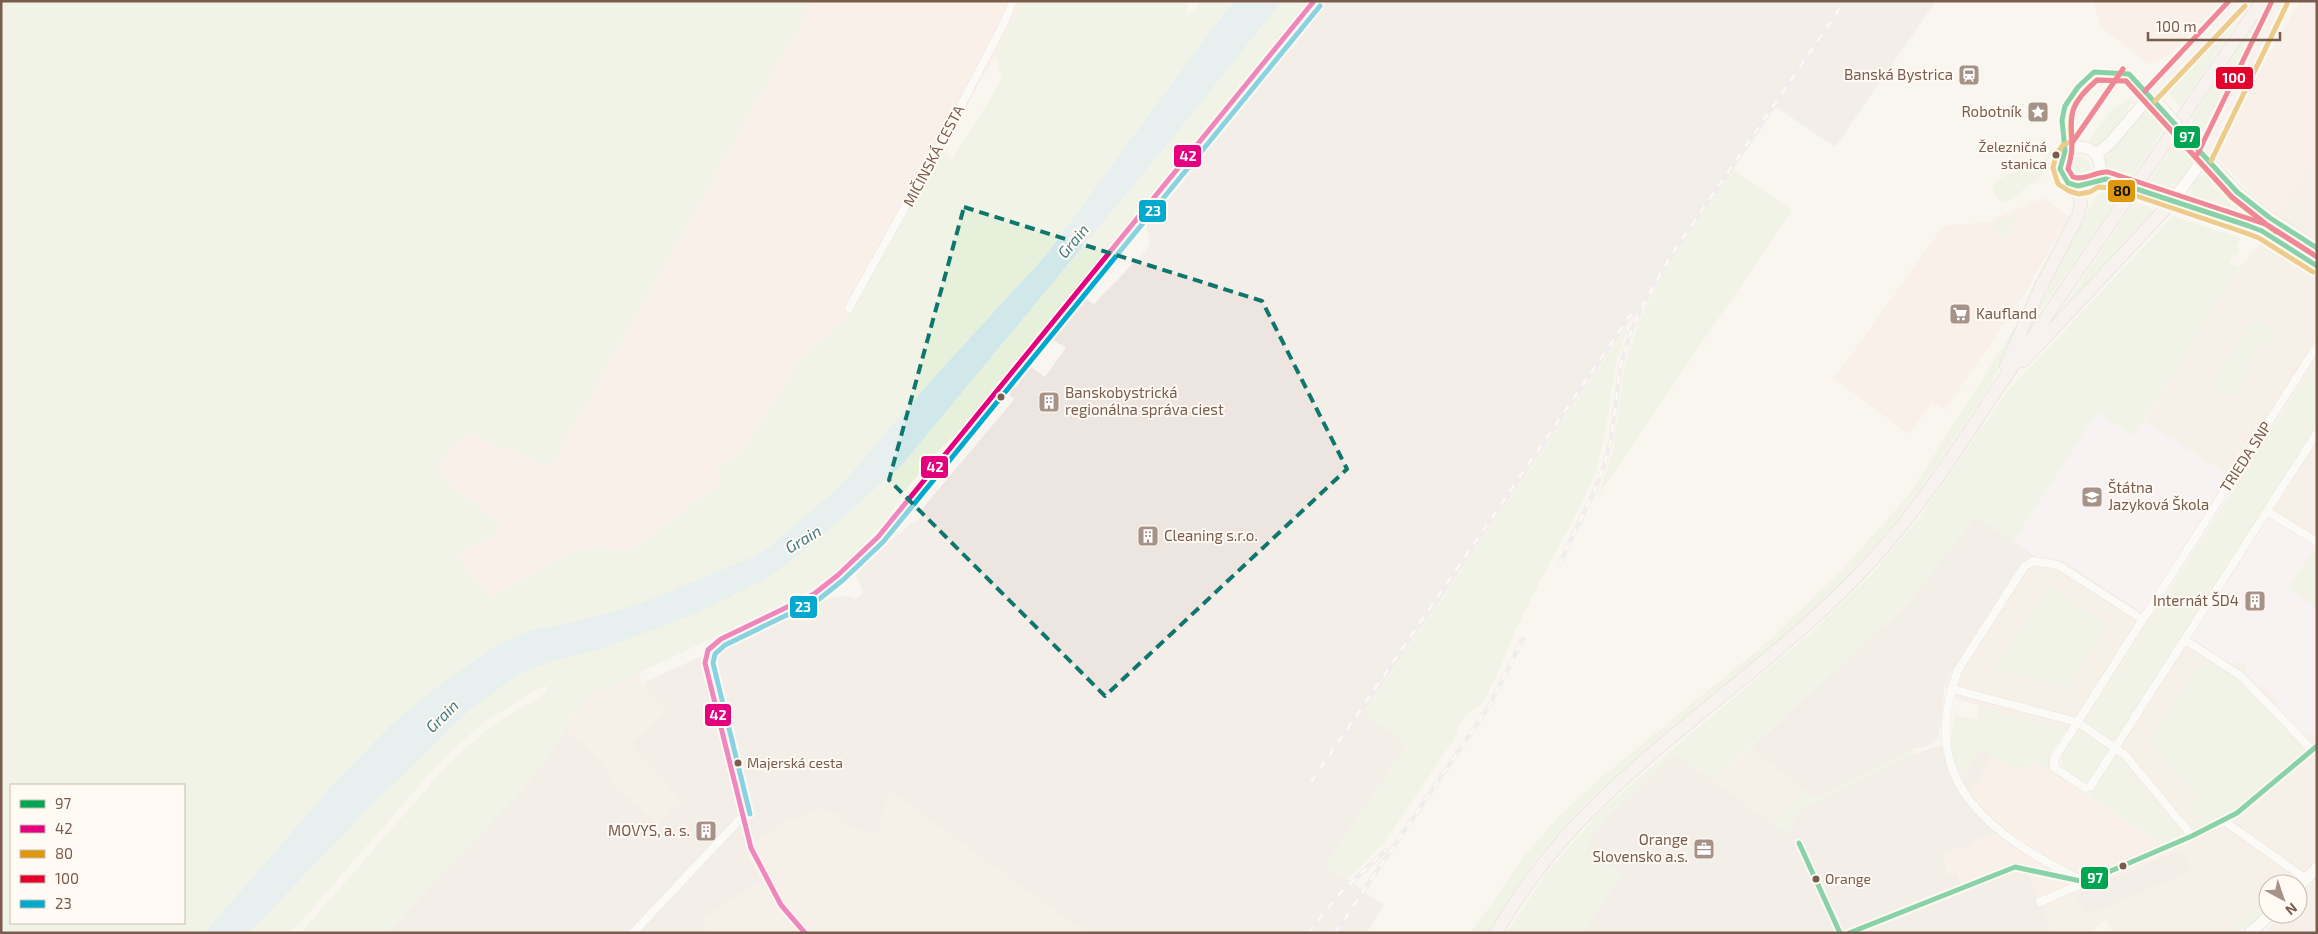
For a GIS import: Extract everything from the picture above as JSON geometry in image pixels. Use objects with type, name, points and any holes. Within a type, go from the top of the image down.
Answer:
[{"type":"main road","points":[[2150,96],[2240,1]]},
{"type":"main road","points":[[1496,933],[1539,868],[1590,811],[1640,765],[1796,634],[1858,575],[1909,517],[2262,1]]},
{"type":"main road","points":[[2204,158],[2280,1]]},
{"type":"main road","points":[[1996,391],[2020,330],[2078,216],[2081,204],[2077,187]]},
{"type":"main road","points":[[1996,391],[2172,202]]},
{"type":"street","name":"MIČINSKÁ CESTA","points":[[849,308],[949,128],[1005,21],[1013,1]]},
{"type":"street","points":[[804,933],[780,906],[751,848],[705,663],[708,650],[721,640],[814,594],[846,568],[878,537],[1314,1]]},
{"type":"street","points":[[2096,155],[2111,142],[2150,96],[2204,158],[2237,192],[2259,211],[2317,248]]},
{"type":"street","points":[[2096,179],[2100,167],[2096,155],[2088,149],[2078,147],[2068,151],[2063,157],[2060,167],[2062,175],[2068,183],[2077,187],[2085,186],[2096,179],[2115,181],[2172,202],[2262,231],[2317,266]]},
{"type":"street","points":[[2172,202],[2204,158]]},
{"type":"street","name":"TRIEDA SNP","points":[[2317,346],[2077,722],[2054,763],[2058,770],[2084,788],[2090,787],[2317,433]]},
{"type":"street","points":[[2267,510],[2317,542]]},
{"type":"street","points":[[2085,882],[2006,835],[1963,793],[1955,780],[1947,753],[1946,726],[1952,689],[1958,670],[2028,563],[2033,561],[2058,565],[2142,619]]},
{"type":"street","points":[[2040,902],[2224,821],[2237,813],[2314,748],[2241,676],[2185,640]]},
{"type":"street","points":[[1952,689],[2077,722],[2125,755],[2192,836]]},
{"type":"street","points":[[633,933],[743,816]]},
{"type":"street","points":[[2224,821],[2291,874]]},
{"type":"street","points":[[1799,843],[1840,933]]},
{"type":"street","points":[[1848,933],[2015,867],[2085,882]]},
{"type":"street","points":[[2308,877],[2317,868]]},
{"type":"street","points":[[2250,933],[2259,924]]},
{"type":"highlighted area","points":[[964,207],[1262,301],[1347,469],[1105,696],[889,480]]},
{"type":"shaded area","points":[[813,1],[1023,1],[996,54],[847,318],[795,363],[792,378],[774,401],[750,440],[730,461],[715,467],[723,481],[629,554],[600,547],[575,550],[491,598],[455,555],[503,528],[439,475],[438,468],[448,450],[467,432],[550,467]]},
{"type":"shaded area","points":[[1326,1],[1936,1],[1835,147],[1776,107],[1364,712],[1407,745],[1326,865],[1384,905],[1366,933],[1085,933],[890,791],[876,836],[838,820],[839,815],[819,807],[796,822],[789,819],[743,850],[761,880],[701,921],[711,933],[387,933],[522,789],[552,752],[566,728],[606,765],[614,784],[658,824],[680,801],[630,744],[666,709],[645,689],[644,682],[762,629],[825,598],[849,596],[856,599],[863,592],[856,575],[857,568],[876,549],[903,531],[910,523],[916,522],[921,515],[922,509],[1012,402],[1014,398],[1008,394],[1028,365],[1045,377],[1066,348],[1053,340],[1086,299],[1094,304],[1147,249],[1150,243],[1146,223]]},
{"type":"shaded area","points":[[2093,1],[2223,1],[2166,57],[2149,64],[2101,27]]},
{"type":"shaded area","points":[[2300,1],[2317,1],[2317,153],[2277,216],[2268,210],[2217,157],[2265,61]]},
{"type":"shaded area","points":[[2317,153],[2317,241],[2277,216]]},
{"type":"shaded area","points":[[2043,198],[2070,217],[2034,275],[2031,284],[1945,410],[1932,402],[1909,434],[1834,379],[1943,226],[1987,222]]},
{"type":"shaded area","points":[[2266,238],[2317,270],[2317,358],[2237,481],[2144,421],[2238,268]]},
{"type":"shaded area","points":[[2097,413],[2134,435],[2144,421],[2237,481],[2151,618],[2065,561],[2039,558],[2013,542]]},
{"type":"shaded area","points":[[2317,428],[2317,547],[2263,513]]},
{"type":"shaded area","points":[[2263,513],[2317,547],[2317,735],[2314,737],[2300,732],[2277,706],[2277,702],[2264,687],[2259,687],[2246,671],[2246,665],[2238,660],[2232,664],[2185,634]]},
{"type":"shaded area","points":[[1976,515],[2039,558],[2022,561],[1945,684],[1938,738],[1926,747],[1913,749],[1815,798],[1750,748],[1909,602]]},
{"type":"shaded area","points":[[2039,558],[2065,561],[2151,618],[2085,722],[2077,729],[2065,731],[1957,699],[1945,684],[2022,561]]},
{"type":"shaded area","points":[[2185,634],[2232,664],[2238,660],[2246,665],[2259,687],[2264,687],[2314,737],[2317,735],[2317,933],[2264,933],[2273,924],[2308,924],[2308,889],[2316,881],[2303,872],[2301,874],[2258,874],[2258,906],[2235,922],[2238,926],[2229,933],[2113,933],[2106,920],[2090,933],[2052,933],[2038,897],[2179,835],[2109,750]]},
{"type":"shaded area","points":[[639,673],[645,689],[666,708],[630,744],[680,801],[658,824],[614,784],[606,765],[566,728],[571,716],[596,689],[605,689]]},
{"type":"shaded area","points":[[1950,742],[1965,773],[1980,749],[1993,756],[1971,791],[1968,805],[1996,834],[1986,839],[1984,837],[1963,849],[1958,848],[1944,855],[1943,861],[1948,875],[1956,873],[1964,891],[2009,873],[2028,872],[2052,933],[1581,933],[1621,876],[1585,845],[1610,814],[1676,754],[1789,835],[1795,816],[1803,809],[1914,754]]},
{"type":"shaded area","points":[[1750,748],[1805,790],[1773,824],[1713,780]]},
{"type":"shaded area","points":[[1993,756],[2015,771],[2036,762],[2160,843],[2038,897],[2028,873],[1964,891],[1956,873],[1948,876],[1943,861],[1944,855],[1958,848],[1963,849],[1985,837],[1968,805],[1971,791]]},
{"type":"shaded area","points":[[890,791],[1085,933],[711,933],[700,922],[761,880],[742,850],[789,819],[796,822],[819,807],[840,816],[838,820]]},
{"type":"shaded area","points":[[2181,850],[2191,871],[2086,916],[2076,895]]},
{"type":"green space","points":[[1,1],[813,1],[550,467],[467,432],[444,456],[439,468],[439,475],[503,528],[455,555],[491,598],[575,550],[600,547],[629,554],[723,481],[715,468],[730,461],[750,440],[774,401],[792,378],[795,363],[847,318],[941,152],[952,160],[1002,80],[996,54],[1023,1],[1189,1],[1185,17],[1196,8],[1199,1],[1235,1],[1208,34],[1047,254],[935,376],[842,484],[771,546],[752,557],[639,604],[566,624],[531,630],[496,645],[433,690],[338,779],[204,933],[1,933]]},
{"type":"green space","points":[[1282,1],[1308,1],[964,425],[931,459],[905,491],[886,521],[839,569],[802,595],[605,689],[596,689],[571,715],[552,752],[522,789],[387,933],[301,933],[449,763],[490,727],[548,692],[545,685],[486,721],[443,758],[291,933],[249,933],[367,810],[473,707],[523,672],[550,662],[598,650],[693,615],[766,579],[813,544],[902,465],[1189,118]]},
{"type":"green space","points":[[2246,1],[2252,1],[2180,107],[2164,88]]},
{"type":"green space","points":[[2270,1],[2274,1],[2208,139],[2191,120]]},
{"type":"green space","points":[[2131,98],[2133,99],[2129,108],[2106,141],[2098,146],[2086,145],[2112,109]]},
{"type":"green space","points":[[2148,109],[2158,111],[2168,123],[2130,180],[2106,174],[2104,164],[2110,150],[2131,125]]},
{"type":"green space","points":[[2180,136],[2193,152],[2196,160],[2176,190],[2165,193],[2146,186]]},
{"type":"green space","points":[[2054,150],[2043,169],[2042,177],[2007,201],[2002,202],[1994,196],[1992,187],[1996,181],[2029,168],[2046,158]]},
{"type":"green space","points":[[2079,157],[2087,161],[2091,169],[2087,177],[2079,181],[2071,177],[2067,169],[2071,161]]},
{"type":"green space","points":[[1733,170],[1792,210],[1599,494],[1613,451],[1625,362],[1638,324],[1661,277]]},
{"type":"green space","points":[[2205,174],[2213,175],[2260,220],[2257,222],[2195,203],[2191,194],[2192,186],[2197,179]]},
{"type":"green space","points":[[2106,192],[2120,197],[2034,319],[2080,222],[2082,223],[2095,196]]},
{"type":"green space","points":[[2134,202],[2159,211],[2050,328]]},
{"type":"green space","points":[[2022,212],[2004,237],[1990,228],[1994,222]]},
{"type":"green space","points":[[2173,216],[2240,238],[2236,247],[2240,250],[2229,262],[2238,268],[2134,436],[2097,413],[2013,542],[1976,516],[1909,602],[1713,780],[1675,755],[1610,814],[1585,845],[1621,875],[1581,933],[1506,933],[1544,876],[1597,815],[1813,631],[1871,575],[1920,517],[2007,392]]},
{"type":"green space","points":[[2025,312],[1992,383],[1918,492],[1878,543],[1839,585],[1795,626],[1645,751],[1586,803],[1537,857],[1487,933],[1471,933],[1522,859],[1559,816],[1603,776],[1770,640],[1843,569],[1908,496]]},
{"type":"green space","points":[[2258,321],[2274,332],[2265,347],[2260,344],[2244,369],[2249,372],[2233,398],[2215,388],[2213,381],[2249,325]]},
{"type":"green space","points":[[1628,326],[1616,362],[1605,434],[1597,468],[1583,501],[1514,633],[1497,676],[1481,705],[1467,714],[1460,723],[1454,739],[1385,842],[1347,880],[1326,865],[1407,745],[1364,713]]},
{"type":"green space","points":[[2317,358],[2317,428],[2110,750],[2119,758],[2180,830],[2179,835],[2160,843],[2090,796],[2085,784],[2061,766],[2062,754],[2072,736],[2085,722]]},
{"type":"green space","points":[[2314,549],[2317,551],[2317,607],[2288,588]]},
{"type":"green space","points":[[2049,587],[2108,624],[2068,688],[1994,669]]},
{"type":"green space","points":[[2216,663],[2241,681],[2303,749],[2234,809],[2195,828],[2189,826],[2198,820],[2187,807],[2198,797],[2149,741],[2196,669]]},
{"type":"green space","points":[[1980,706],[2065,731],[2050,757],[2053,767],[2067,780],[2066,782],[2036,762],[2015,771],[1980,749],[1965,773],[1959,777],[1950,742],[1955,715],[1976,720]]},
{"type":"green space","points":[[1913,749],[1914,754],[1803,809],[1795,816],[1789,836],[1773,824],[1805,790],[1815,798]]},
{"type":"green space","points":[[2258,906],[2258,918],[2241,931],[2229,933],[2238,926],[2235,922]]},
{"type":"water","name":"Grain","points":[[1235,1],[1282,1],[1189,118],[902,465],[813,544],[766,579],[693,615],[598,650],[550,662],[523,672],[473,707],[367,810],[249,933],[204,933],[338,779],[392,724],[433,690],[496,645],[531,630],[566,624],[639,604],[752,557],[771,546],[842,484],[935,376],[1047,254],[1208,34]]},
{"type":"railway","points":[[1559,565],[1604,466],[1611,439],[1621,363],[1632,329],[1644,303],[1670,257],[1845,1]]},
{"type":"railway","points":[[1311,782],[1636,307]]},
{"type":"railway","points":[[1335,933],[1489,706],[1523,639]]},
{"type":"railway","points":[[1308,933],[1340,893],[1386,850]]},
{"type":"transit line","name":"42","points":[[805,933],[781,905],[751,848],[705,663],[708,650],[721,639],[814,594],[838,575],[878,537],[1314,1]]},
{"type":"transit line","name":"100","points":[[2145,91],[2229,1]]},
{"type":"transit line","name":"100","points":[[2197,155],[2272,1]]},
{"type":"transit line","name":"80","points":[[2211,161],[2287,4]]},
{"type":"transit line","name":"23","points":[[750,814],[713,663],[715,654],[725,645],[818,600],[843,580],[883,542],[1320,6]]},
{"type":"transit line","name":"80","points":[[2155,101],[2245,6]]},
{"type":"transit line","name":"80","points":[[2123,69],[2073,141],[2063,145],[2056,155],[2053,168],[2058,184],[2069,191],[2079,194],[2090,192],[2098,187],[2113,188],[2246,233],[2259,238],[2313,272]]},
{"type":"transit line","name":"100","points":[[2072,143],[2123,69]]},
{"type":"transit line","name":"97","points":[[2317,248],[2270,218],[2237,192],[2129,74],[2094,72],[2078,87],[2065,106],[2062,120],[2065,151],[2060,169],[2068,183],[2078,186],[2106,179],[2249,226],[2262,231],[2317,266]]},
{"type":"transit line","name":"80","points":[[2072,153],[2072,112],[2080,97],[2097,80],[2126,81],[2232,198],[2276,232]]},
{"type":"transit line","name":"100","points":[[2313,254],[2266,224],[2232,197],[2126,81],[2097,80],[2076,103],[2072,113],[2072,142],[2068,169],[2073,177],[2081,178],[2108,172],[2265,224],[2317,257]]},
{"type":"transit line","name":"97","points":[[1849,933],[2015,867],[2085,882],[2192,836],[2237,813],[2317,746]]},
{"type":"transit line","name":"97","points":[[1799,843],[1840,933]]},
{"type":"place","name":"Banská Bystrica","points":[[1969,75]]},
{"type":"place","name":"Robotník","points":[[2038,112]]},
{"type":"place","name":"Železničná stanica","points":[[2056,155]]},
{"type":"place","name":"Kaufland","points":[[1960,314]]},
{"type":"place","name":"Banskobystrická regionálna správa ciest","points":[[1049,402]]},
{"type":"place","name":"Štátna Jazyková Škola","points":[[2092,497]]},
{"type":"place","name":"Cleaning s.r.o.","points":[[1148,536]]},
{"type":"place","name":"Internát ŠD4","points":[[2255,601]]},
{"type":"place","name":"Majerská cesta","points":[[738,763]]},
{"type":"place","name":"MOVYS, a. s.","points":[[706,831]]},
{"type":"place","name":"Orange Slovensko a.s.","points":[[1704,849]]},
{"type":"place","name":"Orange","points":[[1816,879]]}]
